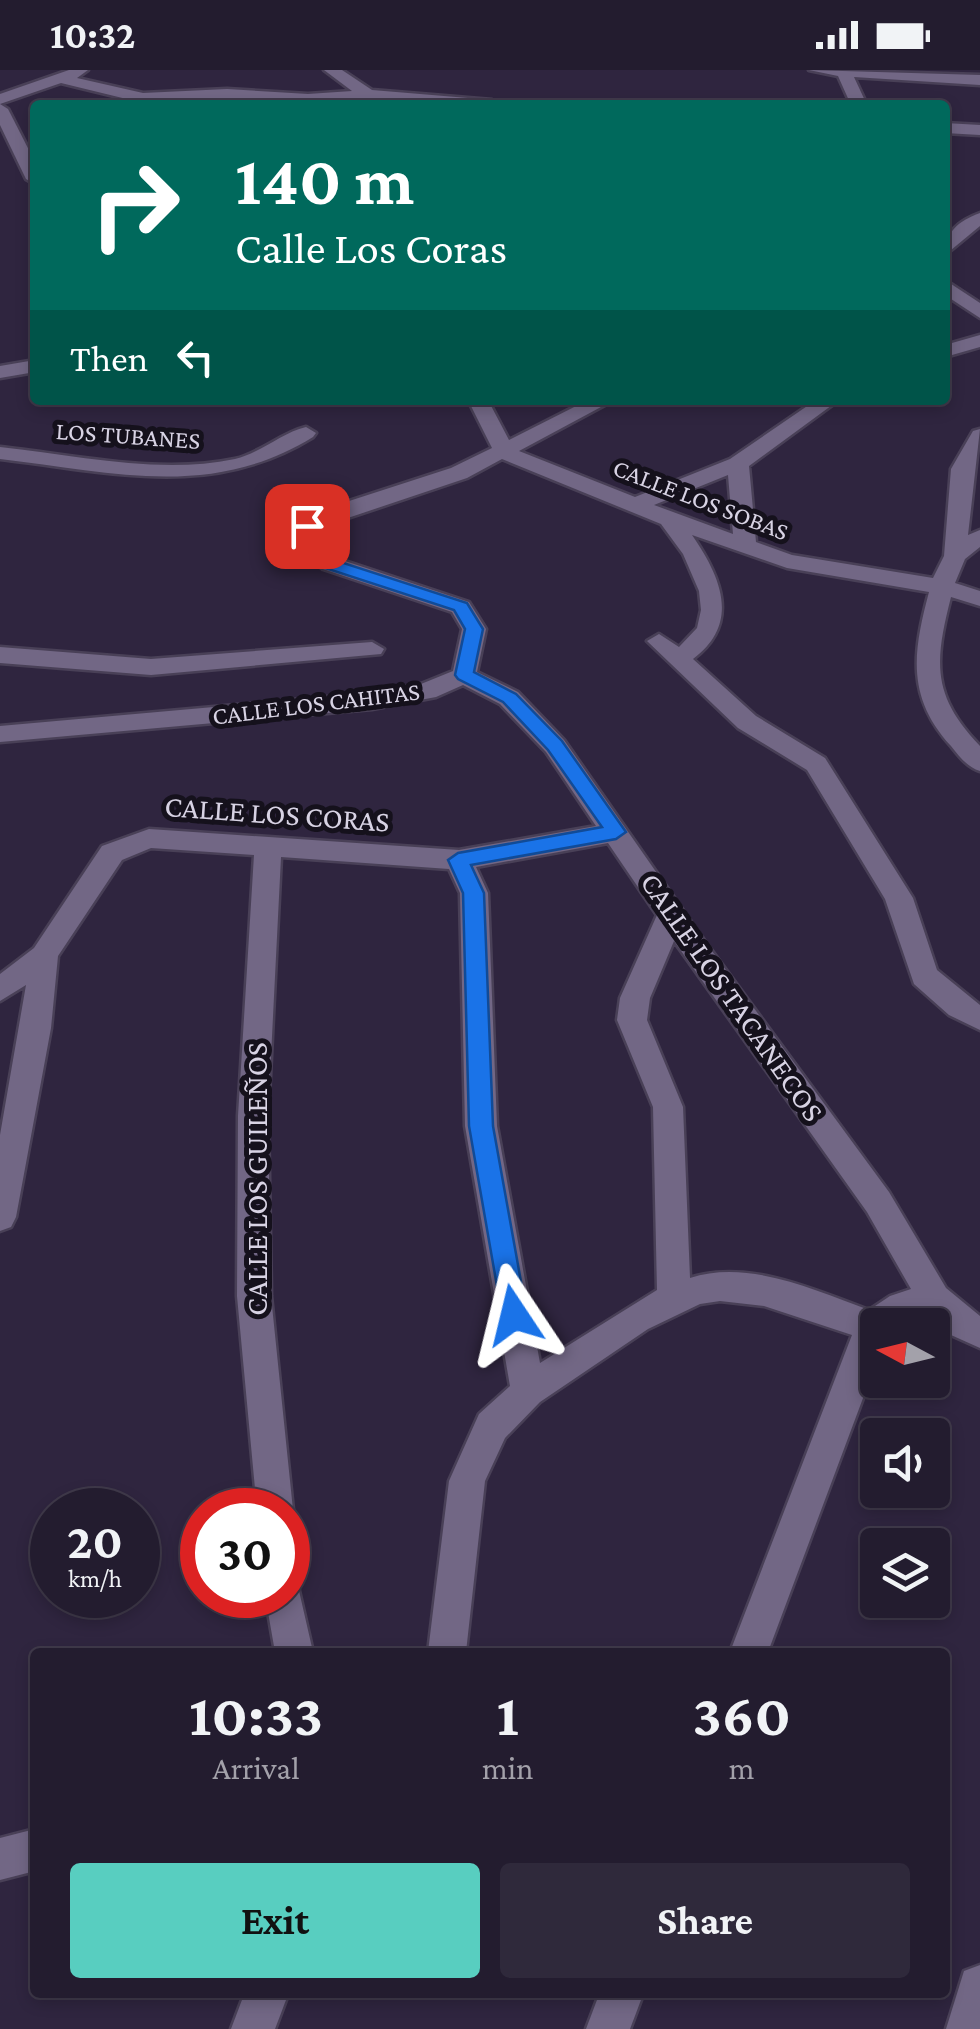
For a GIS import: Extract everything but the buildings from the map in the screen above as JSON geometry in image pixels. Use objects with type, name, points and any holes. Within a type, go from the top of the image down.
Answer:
[{"type":"street","points":[[0,100],[84,70]]},
{"type":"street","points":[[332,70],[378,100]]},
{"type":"street","points":[[816,70],[980,80]]},
{"type":"street","points":[[842,71],[856,100]]},
{"type":"street","points":[[63,78],[144,100]]},
{"type":"street","points":[[172,100],[228,94],[308,99],[367,94],[435,100]]},
{"type":"street","points":[[0,109],[30,169]]},
{"type":"street","points":[[950,128],[980,130]]},
{"type":"street","points":[[950,244],[980,218]]},
{"type":"street","points":[[950,290],[980,312]]},
{"type":"street","points":[[950,350],[980,342]]},
{"type":"street","points":[[0,372],[30,367]]},
{"type":"street","points":[[481,405],[505,453]]},
{"type":"street","points":[[464,675],[474,629],[461,607],[331,564],[316,556],[304,537],[307,526],[316,519],[458,473],[505,453],[595,405]]},
{"type":"street","points":[[636,505],[738,464],[823,405]]},
{"type":"street","name":"LOS TUBANES","points":[[0,453],[168,469],[224,468],[273,452],[306,433]]},
{"type":"street","points":[[980,435],[962,469],[955,556],[943,587],[926,682],[932,702],[946,724],[980,762]]},
{"type":"street","name":"CALLE LOS SOBAS","points":[[505,453],[669,519],[809,566],[943,587],[980,599]]},
{"type":"street","points":[[738,464],[744,544]]},
{"type":"street","points":[[669,519],[709,579],[714,606],[708,630],[668,650],[747,722],[816,764],[899,898],[924,976],[980,1019]]},
{"type":"street","points":[[955,556],[980,536]]},
{"type":"street","points":[[943,587],[980,575]]},
{"type":"street","points":[[0,655],[151,667],[372,649]]},
{"type":"street","name":"CALLE LOS CAHITAS","points":[[0,734],[372,701],[427,691],[464,675]]},
{"type":"street","name":"CALLE LOS TACANECOS","points":[[464,675],[510,698],[555,746],[671,916],[878,1202],[934,1298],[963,1324],[980,1333]]},
{"type":"street","name":"CALLE LOS CORAS","points":[[0,990],[44,954],[65,927],[96,872],[112,854],[149,838],[458,860],[616,832]]},
{"type":"street","name":"CALLE LOS GUILEÑOS","points":[[268,847],[252,1116],[254,1278],[273,1488]]},
{"type":"street","points":[[458,860],[474,893],[481,1126],[528,1391]]},
{"type":"street","points":[[671,916],[635,998],[632,1020],[668,1107],[674,1297]]},
{"type":"street","points":[[0,1217],[36,1028],[44,954]]},
{"type":"street","points":[[448,1648],[467,1481],[492,1426],[528,1391],[674,1297],[705,1288],[748,1290],[823,1307],[860,1322]]},
{"type":"street","points":[[898,1308],[934,1298]]},
{"type":"street","points":[[751,1648],[860,1359]]},
{"type":"street","points":[[288,1618],[293,1648]]},
{"type":"street","points":[[0,1859],[30,1851]]},
{"type":"street","points":[[968,2029],[980,1987]]},
{"type":"street","points":[[253,2029],[265,1998]]},
{"type":"street","points":[[608,2029],[620,1998]]},
{"type":"route","points":[[307,526],[306,546],[331,564],[461,607],[474,629],[464,675],[510,698],[555,746],[616,832],[458,860],[474,893],[481,1126],[514,1315]]}]
